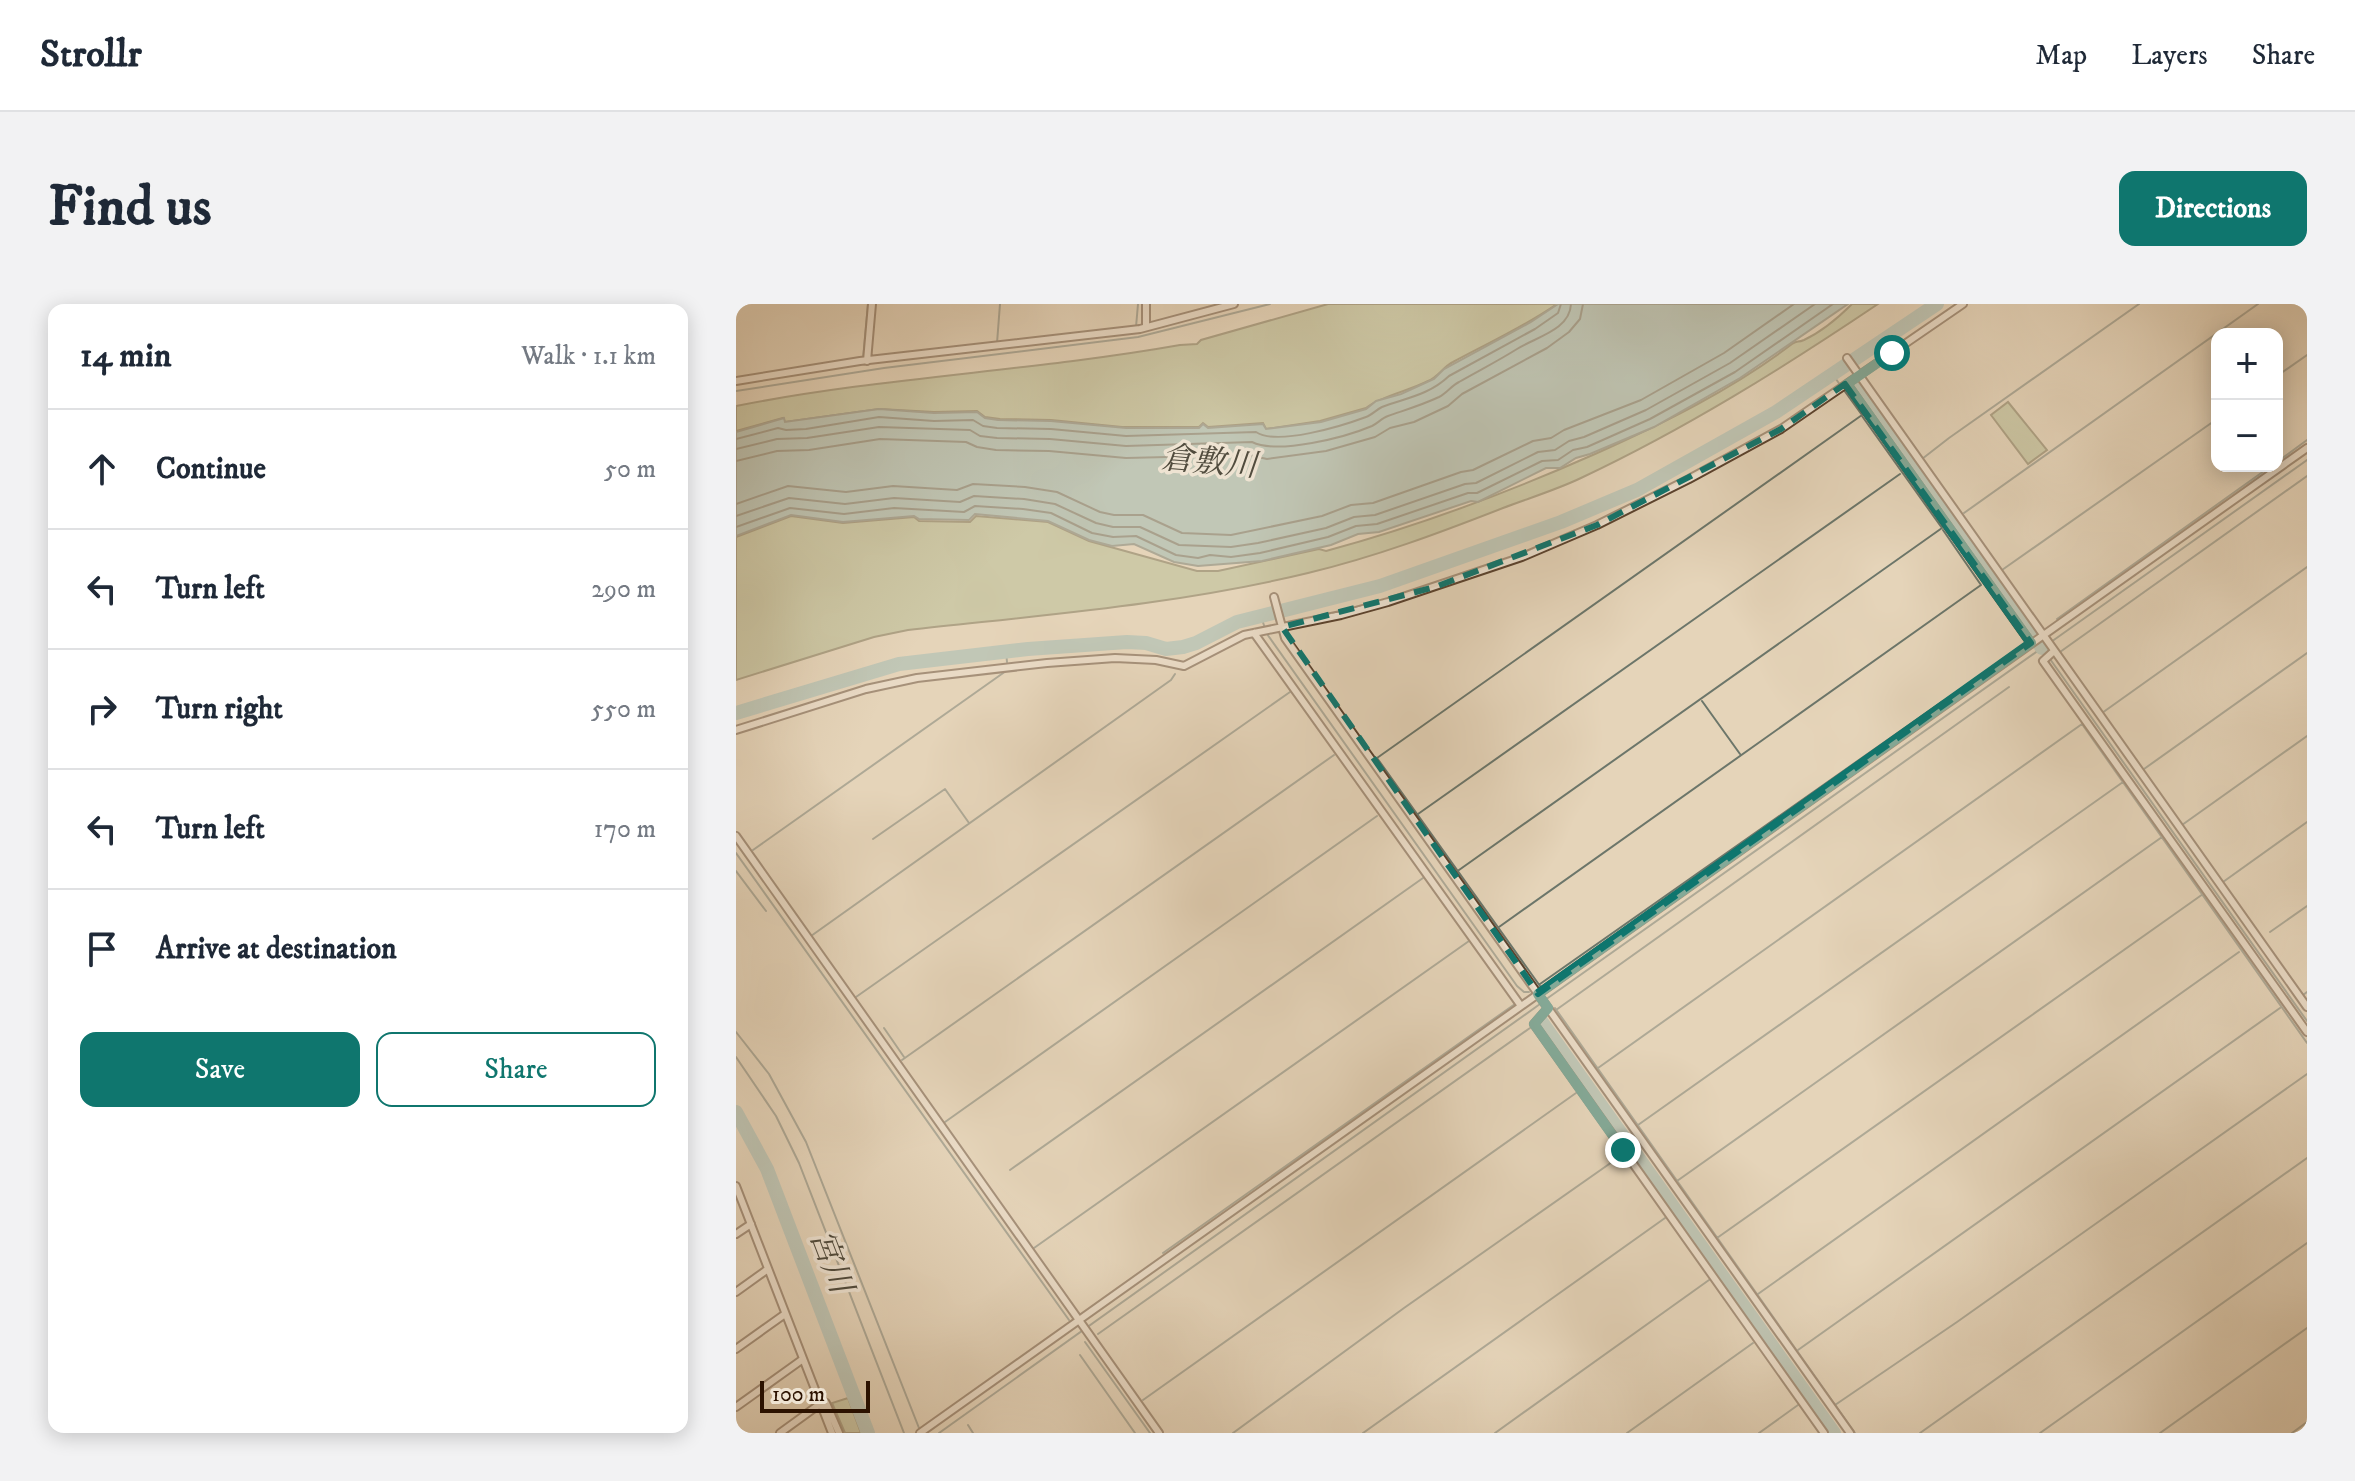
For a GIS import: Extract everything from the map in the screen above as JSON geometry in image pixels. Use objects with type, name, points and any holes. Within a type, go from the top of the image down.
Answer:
[{"type":"street","points":[[864,361],[872,304]]},
{"type":"street","points":[[1140,328],[1146,304]]},
{"type":"street","points":[[736,381],[864,361],[1140,328],[1234,304]]},
{"type":"street","points":[[736,730],[866,689],[917,678],[1038,663],[1115,658],[1156,660],[1184,666],[1237,638],[1281,625],[1388,602],[1522,557],[1689,479],[1781,429],[1857,372],[1963,304]]},
{"type":"street","points":[[1847,358],[2307,1007]]},
{"type":"street","points":[[1843,385],[2031,643]]},
{"type":"street","points":[[2307,448],[2050,642],[2043,661],[2307,1032]]},
{"type":"street","points":[[1275,600],[1285,638],[1850,1433]]},
{"type":"street","points":[[1258,633],[1521,1006]]},
{"type":"street","points":[[920,1433],[1083,1324],[1521,1006],[1543,1001],[2031,643],[2050,642]]},
{"type":"street","points":[[736,836],[1159,1433]]},
{"type":"street","points":[[1543,1001],[1534,1024],[1824,1433]]},
{"type":"street","points":[[736,1186],[832,1433]]},
{"type":"street","points":[[736,1234],[751,1224]]},
{"type":"street","points":[[736,1292],[768,1269]]},
{"type":"street","points":[[736,1349],[785,1314]]},
{"type":"street","points":[[736,1407],[803,1359]]},
{"type":"street","points":[[780,1433],[820,1404],[826,1403],[839,1433]]},
{"type":"highlighted area","points":[[1845,384],[2031,643],[1538,994],[1282,627],[1435,587],[1597,525],[1781,429]]},
{"type":"green space","points":[[1328,304],[1557,304],[1449,364],[1428,381],[1366,408],[1320,421],[1266,429],[1263,423],[1208,427],[1203,423],[1199,427],[1122,427],[1000,419],[985,417],[977,411],[879,409],[785,422],[783,418],[736,431],[736,406],[847,388],[1197,344],[1201,340]]},
{"type":"green space","points":[[1852,304],[1878,304],[1770,374],[1658,439],[1562,486],[1407,544],[1308,573],[1209,593],[1109,608],[908,630],[874,637],[736,680],[736,537],[791,516],[843,523],[914,517],[919,521],[970,522],[976,516],[1048,522],[1089,541],[1197,571],[1218,571],[1319,549],[1326,551],[1462,508],[1621,442],[1722,390],[1794,343],[1817,333]]},
{"type":"green space","points":[[2008,402],[2047,450],[2028,464],[1991,415]]},
{"type":"green space","points":[[848,1398],[861,1433],[845,1433],[832,1403]]},
{"type":"water","name":"倉敷川","points":[[1558,304],[1848,304],[1740,378],[1654,427],[1576,458],[1560,468],[1546,468],[1478,502],[1471,501],[1379,532],[1358,534],[1331,545],[1262,561],[1198,566],[1174,562],[1134,544],[1112,546],[1089,540],[1048,521],[975,514],[969,520],[919,519],[914,516],[843,522],[791,515],[736,536],[736,432],[784,418],[785,422],[879,409],[977,412],[985,418],[998,420],[1126,428],[1263,424],[1266,429],[1321,422],[1366,409],[1376,401],[1434,379],[1444,369]]},
{"type":"waterway","points":[[863,359],[868,304]]},
{"type":"waterway","points":[[997,343],[1000,304]]},
{"type":"waterway","points":[[1136,327],[1138,304]]},
{"type":"waterway","points":[[736,391],[884,368],[1138,337],[1270,304]]},
{"type":"waterway","points":[[736,713],[899,664],[1028,649],[1127,642],[1166,649],[1183,647],[1237,622],[1380,586],[1561,522],[1637,490],[1776,412],[1937,304]]},
{"type":"waterway","points":[[1922,459],[2139,304]]},
{"type":"waterway","points":[[1964,513],[2258,304]]},
{"type":"waterway","points":[[2283,372],[2307,355]]},
{"type":"waterway","points":[[1540,986],[1377,758],[1862,415],[1833,375]]},
{"type":"waterway","points":[[1854,383],[2034,636]]},
{"type":"waterway","points":[[1459,870],[1942,528],[1862,416]]},
{"type":"waterway","points":[[2002,570],[2211,423]]},
{"type":"waterway","points":[[2283,458],[2307,440]]},
{"type":"waterway","points":[[2051,642],[2307,460]]},
{"type":"waterway","points":[[2057,619],[2263,472]]},
{"type":"waterway","points":[[1418,814],[1900,474]]},
{"type":"waterway","points":[[2060,652],[2307,476]]},
{"type":"waterway","points":[[1499,927],[1981,585],[1943,530]]},
{"type":"waterway","points":[[2102,713],[2307,567]]},
{"type":"waterway","points":[[1261,617],[1265,628]]},
{"type":"waterway","points":[[1267,634],[1517,986],[1529,992]]},
{"type":"waterway","points":[[1545,1000],[2046,645]]},
{"type":"waterway","points":[[1183,647],[1183,652]]},
{"type":"waterway","points":[[1006,652],[1007,662]]},
{"type":"waterway","points":[[2144,769],[2307,653]]},
{"type":"waterway","points":[[2050,659],[2307,1021]]},
{"type":"waterway","points":[[753,850],[1006,671]]},
{"type":"waterway","points":[[811,936],[1171,680],[1175,674]]},
{"type":"waterway","points":[[1556,1010],[2009,687]]},
{"type":"waterway","points":[[856,997],[1290,692]]},
{"type":"waterway","points":[[1702,701],[1740,754]]},
{"type":"waterway","points":[[1540,984],[1943,701]]},
{"type":"waterway","points":[[1598,1068],[2082,724],[2307,1043]]},
{"type":"waterway","points":[[2182,825],[2307,736]]},
{"type":"waterway","points":[[902,1060],[1334,755]]},
{"type":"waterway","points":[[1638,1125],[2123,782]]},
{"type":"waterway","points":[[873,839],[945,789],[969,823]]},
{"type":"waterway","points":[[945,1122],[1377,816]]},
{"type":"waterway","points":[[2223,882],[2307,822]]},
{"type":"waterway","points":[[1677,1181],[2162,837]]},
{"type":"waterway","points":[[736,853],[1069,1320]]},
{"type":"waterway","points":[[736,871],[766,911]]},
{"type":"waterway","points":[[1010,1170],[1423,878]]},
{"type":"waterway","points":[[1717,1238],[2203,894]]},
{"type":"waterway","points":[[2270,932],[2307,906]]},
{"type":"waterway","points":[[1034,1248],[1469,941]]},
{"type":"waterway","points":[[1758,1294],[2239,952]]},
{"type":"waterway","points":[[2303,995],[2307,992]]},
{"type":"waterway","points":[[1163,1253],[1515,1004]]},
{"type":"waterway","points":[[939,1433],[1540,1004]]},
{"type":"waterway","points":[[1555,1008],[1855,1433]]},
{"type":"waterway","points":[[1798,1350],[2280,1008]]},
{"type":"waterway","points":[[1541,1021],[1834,1433]]},
{"type":"waterway","points":[[884,1028],[904,1057]]},
{"type":"waterway","points":[[1098,1334],[1530,1028]]},
{"type":"waterway","points":[[736,1032],[769,1074],[806,1142],[919,1428]]},
{"type":"waterway","points":[[736,1057],[776,1116],[799,1163],[904,1433]]},
{"type":"waterway","points":[[1835,1405],[2307,1074]]},
{"type":"waterway","points":[[1143,1400],[1576,1093]]},
{"type":"waterway","name":"宮川","points":[[736,1112],[767,1169],[868,1433]]},
{"type":"waterway","points":[[1233,1433],[1622,1155]]},
{"type":"waterway","points":[[1920,1433],[2307,1158]]},
{"type":"waterway","points":[[1363,1433],[1665,1218]]},
{"type":"waterway","points":[[2040,1433],[2307,1243]]},
{"type":"waterway","points":[[1495,1433],[1709,1280]]},
{"type":"waterway","points":[[2160,1433],[2307,1328]]},
{"type":"waterway","points":[[1085,1342],[1150,1433]]},
{"type":"waterway","points":[[1627,1433],[1753,1343]]},
{"type":"waterway","points":[[1080,1355],[1135,1433]]},
{"type":"waterway","points":[[1759,1433],[1798,1405]]},
{"type":"waterway","points":[[2292,1433],[2307,1422]]},
{"type":"waterway","points":[[968,1425],[973,1433]]},
{"type":"route","points":[[1623,1150],[1534,1024],[1548,1008],[1538,994],[2031,643],[1847,384],[1892,353]]}]
